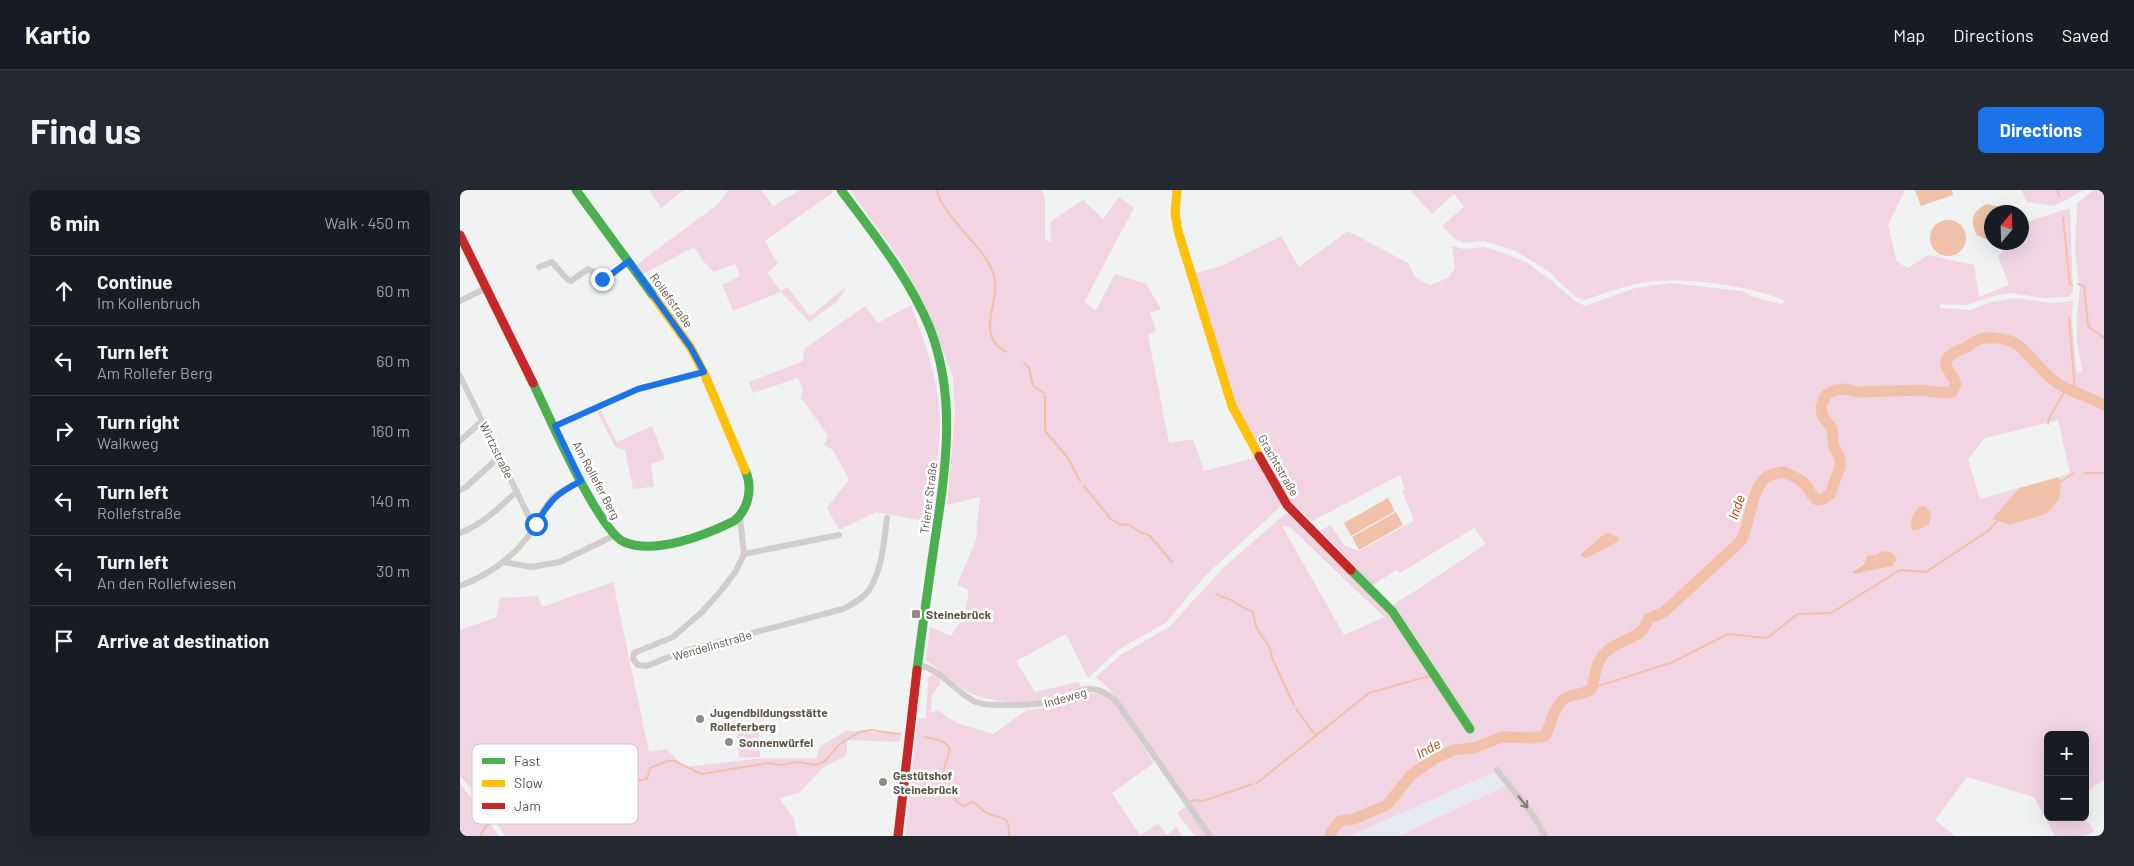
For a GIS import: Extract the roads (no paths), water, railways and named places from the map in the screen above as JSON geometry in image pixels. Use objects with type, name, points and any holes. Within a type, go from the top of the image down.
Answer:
[{"type":"street","name":"Rollefstraße","points":[[576,190],[691,348],[704,372],[747,474],[750,488],[748,501],[740,518]]},
{"type":"street","name":"Trierer Straße","points":[[841,190],[898,267],[926,318],[938,349],[947,394],[947,443],[898,836]]},
{"type":"street","name":"Grachtstraße","points":[[1177,190],[1175,213],[1178,230],[1232,406],[1250,442],[1287,505],[1397,618],[1470,729]]},
{"type":"street","name":"Am Rollefer Berg","points":[[460,235],[581,481],[613,536],[634,546],[670,544],[730,524],[740,518]]},
{"type":"street","points":[[539,267],[552,262],[571,281],[588,269],[605,279],[629,261]]},
{"type":"street","points":[[460,302],[486,288]]},
{"type":"street","points":[[555,426],[638,389],[704,372]]},
{"type":"street","name":"Wirtzstraße","points":[[460,376],[463,389],[482,421],[529,517],[536,524]]},
{"type":"street","points":[[460,441],[482,421]]},
{"type":"street","points":[[460,490],[466,487],[500,456]]},
{"type":"street","points":[[460,586],[481,578],[504,562],[527,538],[550,501],[564,490],[581,481]]},
{"type":"street","points":[[460,533],[473,528],[491,516],[517,491]]},
{"type":"street","points":[[740,518],[744,554],[839,535]]},
{"type":"street","name":"Wendelinstraße","points":[[744,554],[736,571],[702,612],[673,637],[634,653],[633,660],[638,666],[646,666],[682,652],[843,609],[860,600],[869,591],[879,568],[887,518]]},
{"type":"street","points":[[504,562],[531,567],[560,562],[613,536]]},
{"type":"street","name":"Indeweg","points":[[918,665],[938,672],[965,696],[991,705],[1038,705],[1065,699],[1079,691],[1098,690],[1106,692],[1116,700],[1210,836]]},
{"type":"street","points":[[1497,770],[1533,815],[1545,836]]},
{"type":"waterway","points":[[937,190],[947,211],[980,251],[993,272],[995,294],[991,315],[991,335],[996,344],[1006,352]]},
{"type":"waterway","points":[[2057,190],[2059,196]]},
{"type":"waterway","points":[[2063,218],[2070,284],[2072,285]]},
{"type":"waterway","points":[[2078,284],[2084,286],[2088,326],[2104,338]]},
{"type":"waterway","points":[[2069,318],[2075,391]]},
{"type":"waterway","name":"Inde","points":[[1330,836],[1340,821],[1354,819],[1387,805],[1411,775],[1436,758],[1453,750],[1474,748],[1502,737],[1532,738],[1545,736],[1560,703],[1570,696],[1584,693],[1592,688],[1598,664],[1606,652],[1641,631],[1648,619],[1664,612],[1741,541],[1757,491],[1765,478],[1784,472],[1802,482],[1817,500],[1823,499],[1830,494],[1840,467],[1840,458],[1834,447],[1832,429],[1822,415],[1821,406],[1826,395],[1835,390],[1846,389],[1858,392],[1923,390],[1942,393],[1952,392],[1956,384],[1946,366],[1947,358],[1976,341],[1996,338],[2015,343],[2058,384],[2104,405]]},
{"type":"waterway","points":[[1024,363],[1029,368],[1033,386],[1044,393]]},
{"type":"waterway","points":[[2048,424],[2049,418],[2066,389]]},
{"type":"waterway","points":[[1045,396],[1045,431],[1068,458],[1080,481]]},
{"type":"waterway","points":[[2060,482],[2074,473]]},
{"type":"waterway","points":[[2085,473],[2104,473]]},
{"type":"waterway","points":[[1084,486],[1111,519],[1119,524],[1129,525],[1149,535],[1172,562]]},
{"type":"waterway","points":[[1592,688],[1673,662],[1728,634],[1767,638],[1798,614],[1831,613],[1900,570],[1926,572],[1988,531],[1998,521]]},
{"type":"waterway","points":[[1216,594],[1253,612],[1256,627],[1270,648],[1272,658],[1294,705]]},
{"type":"waterway","points":[[1257,783],[1369,693],[1429,676]]},
{"type":"waterway","points":[[1296,709],[1316,736]]},
{"type":"waterway","points":[[638,781],[647,779],[650,768],[668,761],[675,761],[701,774],[768,763],[781,765],[797,762],[815,765],[824,762],[840,744],[859,732],[871,730],[900,734]]},
{"type":"waterway","points":[[924,737],[942,741],[950,749],[940,783],[948,788],[957,802],[963,806],[972,802],[990,815],[1006,820],[1009,836]]},
{"type":"waterway","points":[[1190,802],[1194,800],[1203,801],[1253,784]]},
{"type":"waterway","points":[[480,836],[489,824]]},
{"type":"place","name":"Steinebrück","points":[[916,614]]},
{"type":"place","name":"Jugendbildungsstätte Rolleferberg","points":[[700,719]]},
{"type":"place","name":"Sonnenwürfel","points":[[729,742]]},
{"type":"place","name":"Gestütshof Steinebrück","points":[[883,782]]}]
